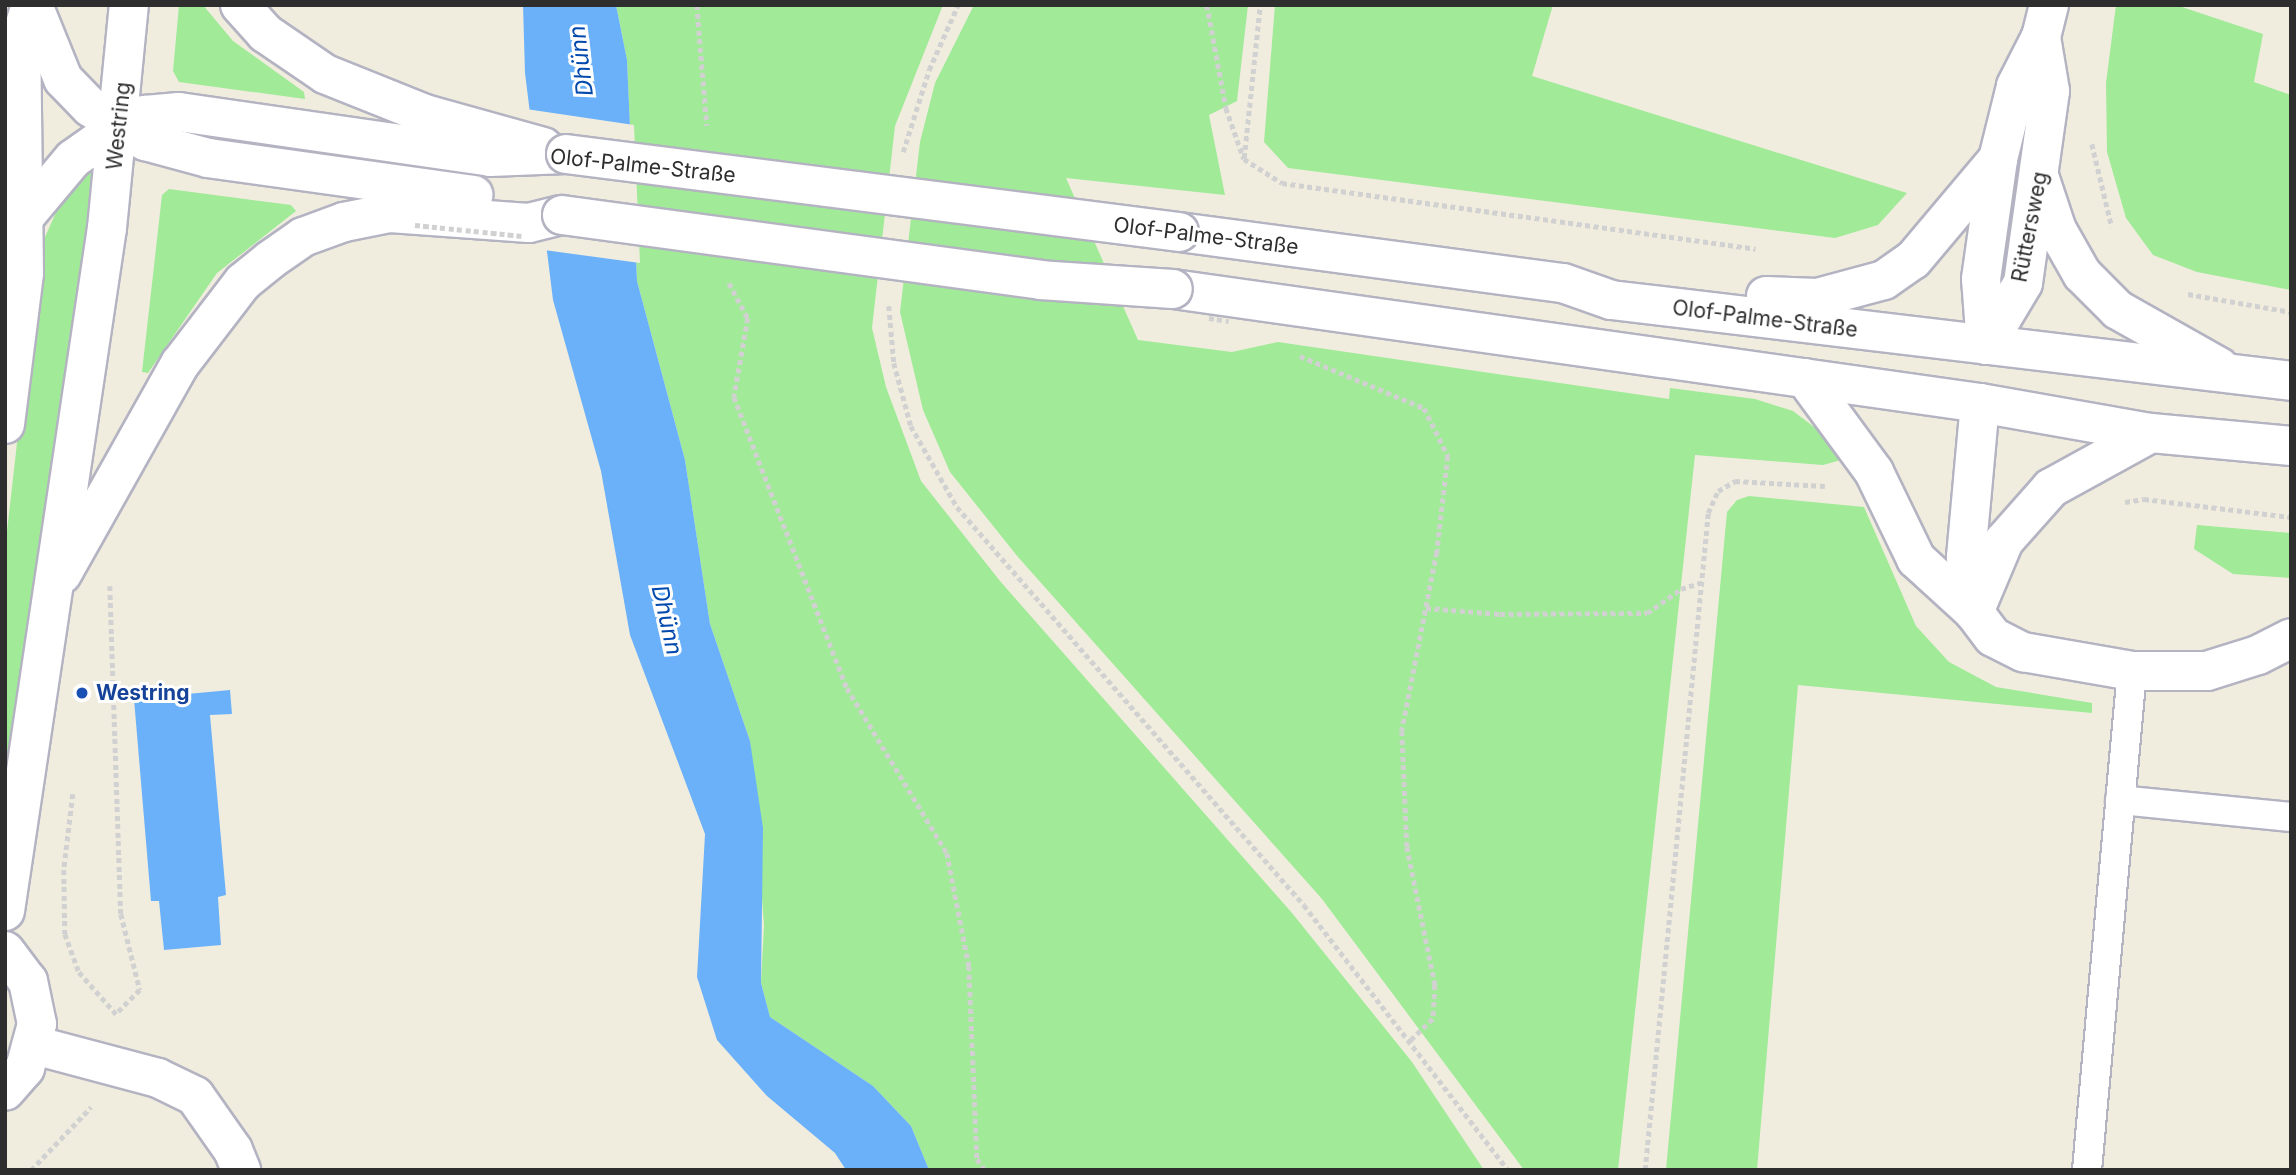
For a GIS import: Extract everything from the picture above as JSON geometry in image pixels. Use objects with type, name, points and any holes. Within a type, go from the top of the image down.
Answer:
[{"type":"main road","points":[[32,5],[63,79],[90,107],[145,141],[176,152],[529,203],[562,215],[1040,280],[1173,289],[1980,403],[2151,433],[2291,446]]},
{"type":"main road","points":[[5,424],[24,273],[26,215],[21,36],[32,5]]},
{"type":"main road","name":"Westring","points":[[5,911],[121,125],[129,5]]},
{"type":"main road","points":[[240,5],[265,33],[325,74],[425,114],[493,130],[566,154]]},
{"type":"main road","name":"Rüttersweg","points":[[1986,345],[1981,279],[1998,159],[2016,86],[2045,21]]},
{"type":"main road","name":"Rüttersweg","points":[[1986,345],[2023,284],[2040,178],[2050,90],[2045,21]]},
{"type":"main road","name":"Olof-Palme-Straße","points":[[26,215],[73,159],[121,125],[145,115],[179,112],[490,157],[566,154],[1179,232],[1563,283],[1611,300],[2291,381]]},
{"type":"main road","points":[[1563,283],[1618,277],[1787,299],[1849,292],[1884,280],[1913,260],[1998,159]]},
{"type":"main road","points":[[2040,178],[2057,230],[2082,274],[2118,310],[2233,375]]},
{"type":"main road","points":[[51,594],[206,325],[243,282],[303,237],[344,222],[390,213],[529,223],[562,215]]},
{"type":"main road","points":[[1974,612],[1966,557],[1986,345]]},
{"type":"main road","points":[[1805,378],[1874,472],[1916,559],[1974,612],[1993,637],[2023,652],[2132,671],[2207,671],[2258,655],[2291,638]]},
{"type":"main road","points":[[1974,612],[2004,541],[2051,488],[2151,433]]},
{"type":"main road","points":[[5,951],[28,981],[35,1002],[34,1045],[25,1068],[5,1091]]},
{"type":"main road","points":[[34,1045],[159,1078],[195,1096],[233,1150],[241,1170]]},
{"type":"lane","points":[[2087,1170],[2132,671]]},
{"type":"lane","points":[[2120,800],[2291,817]]},
{"type":"path","points":[[697,5],[708,131]]},
{"type":"path","points":[[902,159],[929,70],[958,5]]},
{"type":"path","points":[[1207,5],[1226,108],[1244,159],[1282,183],[1764,250]]},
{"type":"path","points":[[1244,159],[1260,5]]},
{"type":"path","points":[[402,226],[415,225]]},
{"type":"path","points":[[725,275],[748,318],[734,397],[847,688],[947,853],[969,966],[977,1159],[985,1170]]},
{"type":"path","points":[[2183,292],[2291,312]]},
{"type":"path","points":[[888,302],[894,363],[911,426],[957,507],[1304,905],[1508,1170]]},
{"type":"path","points":[[1229,321],[1239,328]]},
{"type":"path","points":[[1286,351],[1424,408],[1448,456],[1426,608],[1402,731],[1407,847],[1436,985],[1433,1019],[1410,1041]]},
{"type":"path","points":[[1645,1170],[1708,513],[1718,491],[1735,481],[1844,488],[1874,472]]},
{"type":"path","points":[[2113,507],[2144,499],[2291,517]]},
{"type":"path","points":[[109,571],[121,914],[140,990],[117,1013]]},
{"type":"path","points":[[1426,608],[1500,614],[1647,613],[1681,589],[1700,583]]},
{"type":"green space","points":[[179,5],[203,5],[233,41],[304,92],[305,99],[179,82],[173,71]]},
{"type":"green space","points":[[616,5],[943,5],[895,126],[872,328],[886,387],[921,481],[1000,581],[1292,913],[1412,1062],[1484,1170],[929,1170],[911,1126],[873,1086],[770,1017],[761,983],[764,925],[750,741],[710,624],[685,460],[637,281],[627,60]]},
{"type":"green space","points":[[974,5],[1248,5],[1237,101],[1209,115],[1225,195],[1066,178],[1138,340],[1232,352],[1278,342],[1669,399],[1670,388],[1755,399],[1793,411],[1818,430],[1841,460],[1823,465],[1695,455],[1618,1170],[1524,1170],[1322,899],[1018,557],[950,472],[923,410],[900,312],[920,142],[935,83]]},
{"type":"green space","points":[[1275,5],[1553,5],[1532,76],[1907,193],[1878,225],[1835,238],[1288,168],[1264,142]]},
{"type":"green space","points":[[2116,5],[2176,5],[2263,34],[2254,82],[2291,95],[2291,290],[2197,272],[2153,255],[2126,218],[2107,152],[2106,83]]},
{"type":"green space","points":[[90,168],[98,169],[42,563],[5,776],[5,549],[35,284],[45,237],[62,199]]},
{"type":"green space","points":[[169,189],[291,205],[296,211],[217,273],[148,373],[142,372],[162,195]]},
{"type":"green space","points":[[1749,496],[1864,507],[1916,626],[1949,662],[1996,687],[2092,703],[2092,713],[1798,685],[1757,1170],[1666,1170],[1727,512],[1737,500]]},
{"type":"green space","points":[[2197,525],[2291,533],[2291,578],[2233,574],[2194,549]]},
{"type":"water","name":"Dhünn","points":[[523,5],[616,5],[627,60],[637,281],[685,460],[710,624],[750,741],[763,828],[761,983],[770,1017],[873,1086],[911,1126],[929,1170],[846,1170],[835,1153],[767,1096],[717,1040],[697,977],[705,834],[630,635],[601,471],[553,300],[525,73]]},
{"type":"water","points":[[230,690],[232,714],[210,715],[226,895],[218,897],[221,945],[164,950],[159,901],[151,901],[134,699]]},
{"type":"pier","points":[[526,109],[634,125],[640,263],[544,250]]},
{"type":"place","name":"Westring","points":[[82,693]]}]
